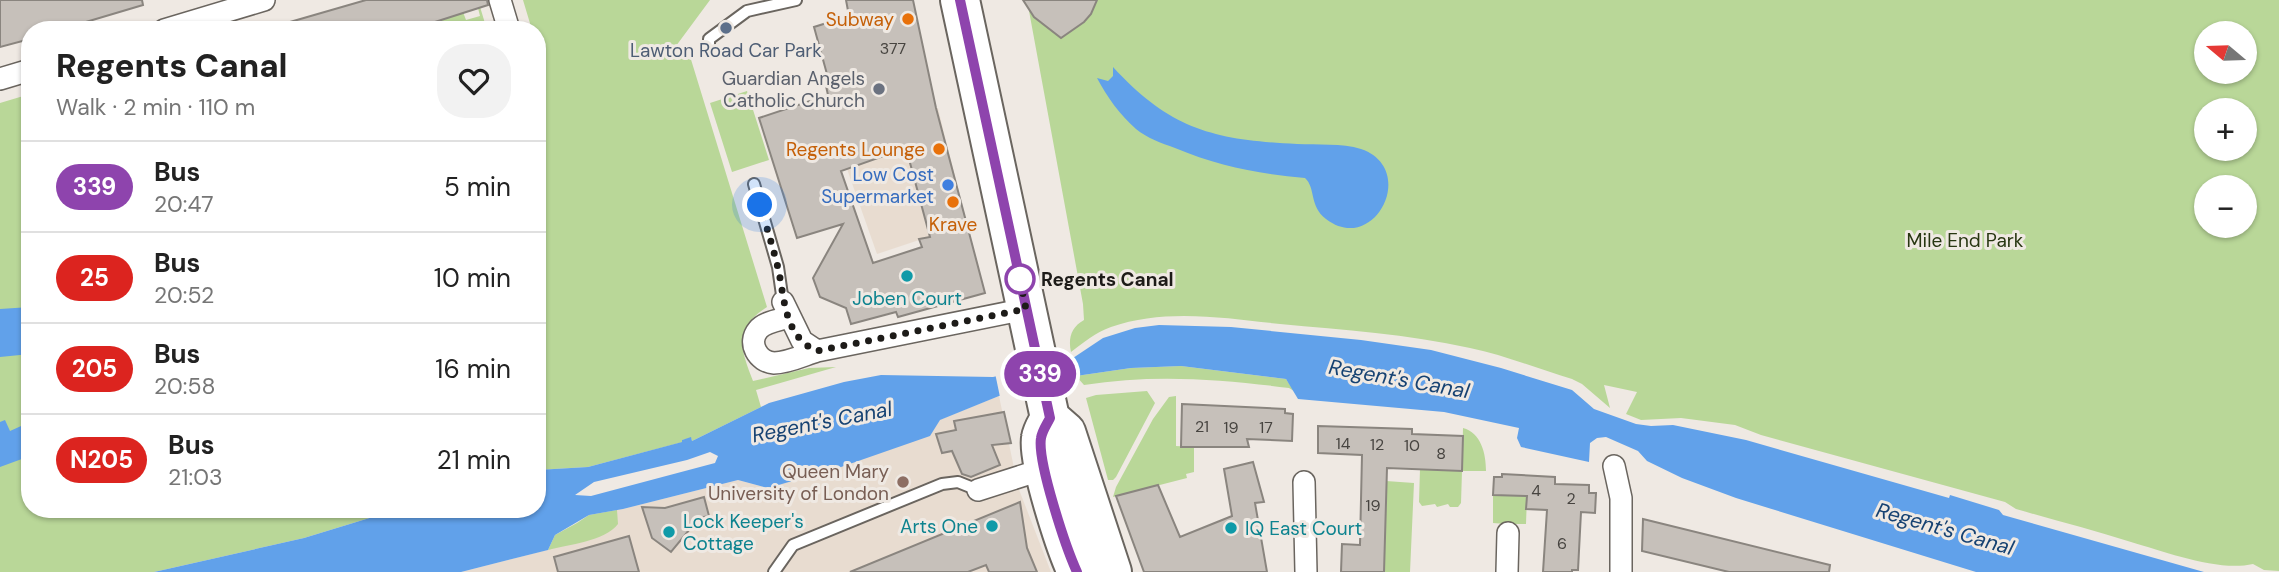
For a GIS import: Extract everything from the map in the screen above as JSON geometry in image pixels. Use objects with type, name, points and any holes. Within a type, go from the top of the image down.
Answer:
[{"type":"highway","points":[[960,0],[1043,388],[1066,432],[1060,463],[1063,540],[1077,572]]},
{"type":"highway","points":[[1060,463],[1112,572]]},
{"type":"street","points":[[194,21],[264,0]]},
{"type":"street","points":[[500,0],[506,21]]},
{"type":"street","points":[[0,79],[21,73]]},
{"type":"street","points":[[817,351],[802,341],[786,310],[758,330],[754,338],[757,356],[773,363],[817,351],[1026,309]]},
{"type":"street","points":[[978,490],[1060,463]]},
{"type":"street","points":[[1614,466],[1621,498],[1621,572]]},
{"type":"street","points":[[1304,482],[1306,572]]},
{"type":"street","points":[[1507,572],[1508,533]]},
{"type":"lane","points":[[709,45],[709,39],[747,11],[796,0]]},
{"type":"lane","points":[[754,184],[778,267],[786,310]]},
{"type":"lane","points":[[774,572],[793,545],[942,484],[958,482],[978,490]]},
{"type":"shaded area","points":[[938,108],[985,293],[922,247],[919,240],[877,254],[847,169],[839,137]]},
{"type":"shaded area","name":"Queen Mary University of London","points":[[999,396],[1018,487],[1051,572],[461,572],[547,550],[589,515],[738,480],[768,488]]},
{"type":"green space","points":[[478,0],[484,21],[410,21],[408,15],[463,12],[466,20],[480,16]]},
{"type":"green space","points":[[523,0],[710,0],[676,46],[674,57],[689,53],[767,307],[756,315],[744,331],[742,340],[748,369],[753,381],[809,368],[836,367],[756,390],[761,407],[692,441],[691,438],[682,440],[683,442],[588,467],[546,469],[546,21],[529,21]]},
{"type":"green space","name":"Mile End Park","points":[[1027,0],[2279,0],[2279,571],[2264,570],[2253,564],[2239,566],[2208,563],[2176,555],[2016,509],[2005,502],[1761,435],[1735,425],[1681,418],[1641,420],[1626,414],[1637,392],[1604,385],[1610,408],[1572,379],[1470,348],[1399,336],[1217,317],[1174,316],[1132,321],[1111,327],[1071,352],[1072,334],[1076,326],[1084,320]]},
{"type":"green space","points":[[747,91],[769,160],[732,172],[710,103]]},
{"type":"green space","points":[[21,97],[21,518],[370,518],[304,538],[154,572],[0,572],[0,103]]},
{"type":"green space","points":[[1181,366],[1286,379],[1294,391],[1263,385],[1186,379],[1084,385],[1076,376],[1131,368]]},
{"type":"green space","points":[[1147,391],[1155,403],[1116,477],[1108,480],[1086,398]]},
{"type":"green space","points":[[1176,396],[1176,446],[1194,447],[1194,472],[1186,474],[1187,478],[1113,497],[1153,419],[1169,397]]},
{"type":"green space","points":[[1463,428],[1478,439],[1485,457],[1486,471],[1462,471]]},
{"type":"green space","points":[[1420,469],[1462,471],[1461,503],[1458,507],[1450,507],[1448,504],[1437,507],[1435,504],[1422,506],[1419,502]]},
{"type":"green space","points":[[1386,481],[1414,483],[1410,572],[1378,572]]},
{"type":"green space","points":[[1493,495],[1527,496],[1526,524],[1509,524],[1508,521],[1506,524],[1493,523]]},
{"type":"green space","points":[[617,510],[618,524],[604,535],[548,550],[555,535],[589,515]]},
{"type":"water","points":[[1113,67],[1155,105],[1196,128],[1242,139],[1361,149],[1378,159],[1387,174],[1388,190],[1383,205],[1373,218],[1360,226],[1344,227],[1326,219],[1317,209],[1311,187],[1305,178],[1223,164],[1149,138],[1125,118],[1097,78],[1108,81],[1113,76]]},
{"type":"water","points":[[21,308],[21,355],[0,357],[0,309]]},
{"type":"water","name":"Regent's Canal","points":[[1159,325],[1231,327],[1431,350],[1572,390],[1594,409],[1636,424],[1673,425],[1746,440],[1949,498],[1950,495],[1999,510],[2003,515],[2204,572],[1976,572],[1736,498],[1682,478],[1647,461],[1638,451],[1606,437],[1597,438],[1590,443],[1589,462],[1521,447],[1517,438],[1519,428],[1444,412],[1298,399],[1286,379],[1181,366],[1131,368],[1076,376],[999,396],[940,420],[930,436],[841,467],[768,488],[738,480],[589,515],[555,535],[548,550],[461,572],[154,572],[304,538],[370,518],[546,518],[546,469],[588,467],[682,442],[691,437],[692,441],[769,403],[844,382],[881,375],[993,377],[1073,358],[1103,338],[1135,328]],"holes":[[[710,452],[718,456],[715,463],[591,496],[575,495],[594,482]]]},
{"type":"water","points":[[5,420],[10,431],[21,426],[21,459],[0,467],[0,422]]},
{"type":"pier","points":[[1071,355],[1077,377],[1000,397],[995,373]]},
{"type":"building","points":[[0,0],[142,0],[143,5],[89,21],[21,21],[21,41],[0,47]]},
{"type":"building","points":[[366,0],[487,0],[488,5],[438,21],[293,21]]},
{"type":"building","points":[[846,0],[913,0],[936,108],[985,293],[898,317],[896,312],[851,324],[846,308],[820,297],[813,278],[843,224],[797,238],[759,118],[828,95],[826,86],[830,85],[814,27],[849,16]],"holes":[[[906,148],[930,237],[919,239],[922,247],[873,263],[841,171]]]},
{"type":"building","points":[[1023,0],[1097,0],[1084,22],[1061,38],[1034,17]]},
{"type":"building","points":[[1182,404],[1285,409],[1285,413],[1293,414],[1292,441],[1247,439],[1249,447],[1181,447]]},
{"type":"building","points":[[1004,412],[1011,443],[992,445],[1000,465],[971,477],[962,474],[952,451],[942,453],[936,434],[956,430],[954,421]]},
{"type":"building","points":[[1318,426],[1412,429],[1412,434],[1463,436],[1462,471],[1387,468],[1384,572],[1341,572],[1342,544],[1360,545],[1362,455],[1318,453]]},
{"type":"building","name":"IQ East Court","points":[[1253,462],[1264,502],[1255,503],[1267,572],[1144,572],[1116,496],[1158,485],[1180,537],[1232,516],[1224,469]]},
{"type":"building","points":[[1502,474],[1555,477],[1555,484],[1589,485],[1589,493],[1596,493],[1595,513],[1581,512],[1578,570],[1543,572],[1547,510],[1526,509],[1527,496],[1493,495],[1494,477],[1502,477]]},
{"type":"building","name":"Lock Keeper's Cottage","points":[[704,497],[709,516],[699,518],[671,552],[652,538],[642,507],[665,508]]},
{"type":"building","name":"Arts One","points":[[1020,502],[1027,548],[1037,572],[989,572],[986,565],[968,572],[850,572]]},
{"type":"building","points":[[1643,519],[1830,565],[1829,572],[1729,572],[1642,551]]},
{"type":"building","points":[[629,536],[639,572],[558,572],[554,557]]},
{"type":"bus line","name":"339","points":[[960,0],[1050,418],[1041,438],[1045,468],[1063,540],[1077,572]]},
{"type":"place","name":"Subway","points":[[908,19]]},
{"type":"place","name":"Lawton Road Car Park","points":[[726,28]]},
{"type":"place","name":"Guardian Angels Catholic Church","points":[[879,89]]},
{"type":"place","name":"Regents Lounge","points":[[939,149]]},
{"type":"place","name":"Low Cost Supermarket","points":[[948,185]]},
{"type":"place","name":"Krave","points":[[953,202]]},
{"type":"place","name":"Joben Court","points":[[907,276]]},
{"type":"place","name":"Regents Canal","points":[[1020,279]]},
{"type":"place","name":"Queen Mary University of London","points":[[903,482]]},
{"type":"place","name":"Arts One","points":[[992,526]]},
{"type":"place","name":"IQ East Court","points":[[1231,528]]},
{"type":"place","name":"Lock Keeper's Cottage","points":[[669,532]]},
{"type":"route","points":[[760,205],[778,267],[783,302],[802,341],[817,351],[1026,309],[1020,279]]}]
